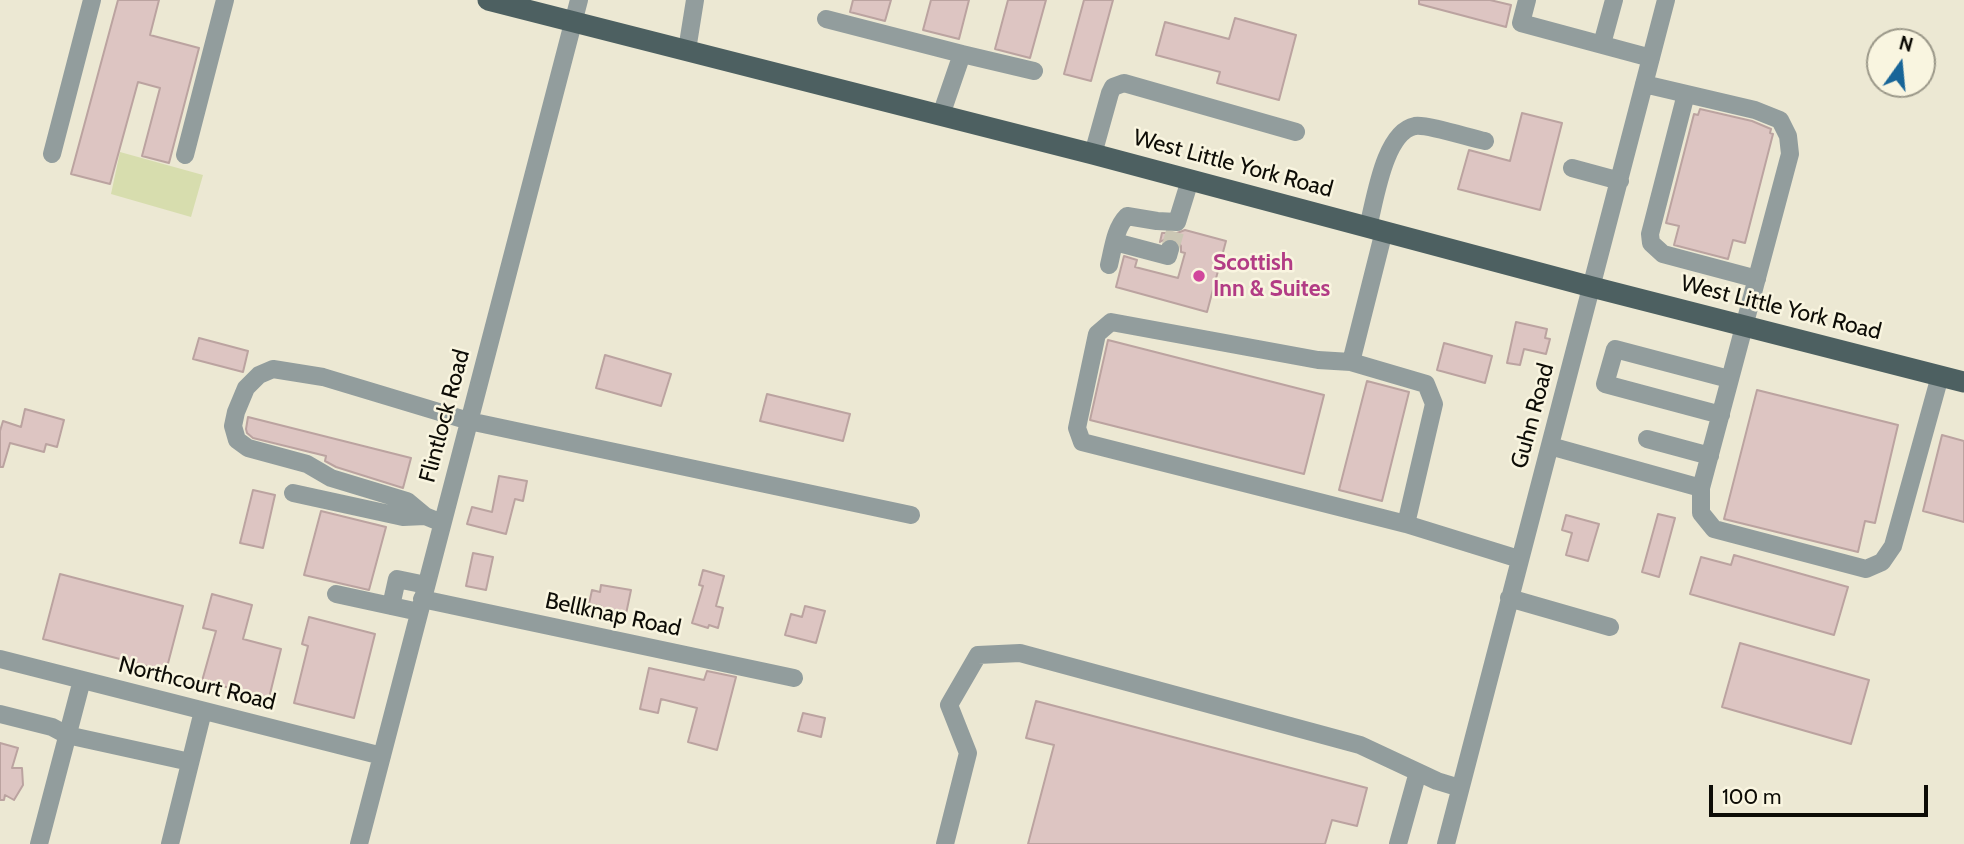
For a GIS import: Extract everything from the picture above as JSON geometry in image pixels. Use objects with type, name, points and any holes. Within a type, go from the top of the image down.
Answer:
[{"type":"main road","name":"West Little York Road","points":[[488,0],[1093,154],[1592,287],[1964,382]]},
{"type":"street","points":[[52,155],[92,0]]},
{"type":"street","points":[[185,155],[225,0]]},
{"type":"street","name":"Flintlock Road","points":[[359,844],[579,0]]},
{"type":"street","points":[[687,50],[695,0]]},
{"type":"street","points":[[1527,0],[1521,23],[1651,58]]},
{"type":"street","points":[[1602,44],[1614,0]]},
{"type":"street","name":"Guhn Road","points":[[1446,844],[1666,0]]},
{"type":"street","points":[[826,19],[1034,71]]},
{"type":"street","points":[[941,115],[962,54]]},
{"type":"street","points":[[1093,154],[1110,93],[1113,87],[1124,83],[1296,132]]},
{"type":"street","points":[[1644,84],[1755,110],[1780,120],[1788,136],[1790,154],[1701,488],[1701,513],[1714,529],[1866,569],[1882,562],[1893,546],[1940,376]]},
{"type":"street","points":[[1686,94],[1650,234],[1651,243],[1663,254],[1757,279]]},
{"type":"street","points":[[1351,362],[1391,145],[1402,131],[1417,125],[1485,141]]},
{"type":"street","points":[[1572,168],[1620,181]]},
{"type":"street","points":[[1109,265],[1119,226],[1127,216],[1176,225],[1190,180]]},
{"type":"street","points":[[1115,242],[1168,256],[1170,249]]},
{"type":"street","points":[[1406,524],[1434,404],[1426,384],[1351,362],[1318,360],[1111,322],[1097,334],[1077,428],[1082,442],[1406,524],[1519,559]]},
{"type":"street","points":[[1721,415],[1605,384],[1615,349],[1730,379]]},
{"type":"street","points":[[442,523],[425,516],[407,501],[331,478],[307,464],[248,448],[237,440],[233,426],[246,388],[260,375],[273,369],[323,377],[469,421],[911,515]]},
{"type":"street","points":[[1647,439],[1710,456]]},
{"type":"street","points":[[1550,446],[1701,488]]},
{"type":"street","points":[[293,493],[403,517],[425,516]]},
{"type":"street","points":[[391,606],[397,579],[423,599]]},
{"type":"street","points":[[336,594],[391,606],[423,599]]},
{"type":"street","points":[[1509,598],[1610,627]]},
{"type":"street","name":"Bellknap Road","points":[[423,599],[794,678]]},
{"type":"street","points":[[945,844],[968,753],[948,705],[978,655],[1020,653],[1360,745],[1437,781],[1460,788]]},
{"type":"street","name":"Northcourt Road","points":[[0,659],[382,756]]},
{"type":"street","points":[[39,844],[82,680]]},
{"type":"street","points":[[170,844],[203,710]]},
{"type":"street","points":[[0,714],[52,727],[67,735],[190,762]]},
{"type":"street","points":[[1398,844],[1418,772]]},
{"type":"green space","points":[[120,152],[203,175],[191,217],[111,194]]},
{"type":"building","points":[[118,0],[159,0],[150,35],[199,48],[169,163],[142,156],[160,88],[138,82],[110,184],[71,174]]},
{"type":"building","points":[[853,0],[891,0],[885,21],[850,12]]},
{"type":"building","points":[[931,0],[969,0],[959,39],[923,30]]},
{"type":"building","points":[[1008,0],[1046,0],[1030,58],[995,49]]},
{"type":"building","points":[[1084,0],[1113,0],[1091,81],[1064,74]]},
{"type":"building","points":[[1419,0],[1490,0],[1511,5],[1506,27],[1419,4]]},
{"type":"building","points":[[1235,18],[1296,35],[1279,100],[1217,83],[1220,72],[1156,55],[1165,22],[1229,39]]},
{"type":"building","points":[[1700,109],[1752,121],[1771,129],[1770,133],[1773,134],[1745,243],[1733,240],[1728,259],[1674,245],[1679,226],[1666,223],[1694,114],[1698,115]]},
{"type":"building","points":[[1522,113],[1562,123],[1540,210],[1458,189],[1469,150],[1510,161]]},
{"type":"building","points":[[1185,230],[1226,241],[1207,312],[1116,287],[1124,256],[1137,260],[1135,267],[1178,278],[1185,253],[1181,252],[1181,246],[1174,238],[1160,242],[1162,233]]},
{"type":"building","points":[[1516,322],[1547,329],[1545,338],[1550,339],[1546,354],[1524,349],[1520,365],[1507,363]]},
{"type":"building","points":[[199,338],[248,351],[243,372],[193,359]]},
{"type":"building","points":[[1108,340],[1324,395],[1304,474],[1090,420]]},
{"type":"building","points":[[1444,343],[1492,356],[1485,383],[1437,370]]},
{"type":"building","points":[[605,355],[671,374],[661,406],[596,388]]},
{"type":"building","points":[[1367,381],[1409,392],[1382,501],[1339,490]]},
{"type":"building","points":[[1757,390],[1898,425],[1875,523],[1865,521],[1858,552],[1724,519]]},
{"type":"building","points":[[767,394],[850,414],[843,441],[760,421]]},
{"type":"building","points":[[25,409],[64,420],[57,447],[46,444],[44,452],[10,443],[3,467],[0,467],[0,431],[3,421],[21,427]]},
{"type":"building","points":[[248,417],[411,458],[403,488],[336,467],[325,461],[326,456],[253,438],[246,429]]},
{"type":"building","points":[[1942,435],[1964,441],[1964,522],[1923,511]]},
{"type":"building","points":[[499,476],[527,481],[523,501],[515,499],[506,534],[467,524],[472,507],[492,512]]},
{"type":"building","points":[[253,490],[275,495],[263,548],[240,543]]},
{"type":"building","points":[[321,511],[386,527],[369,590],[304,575]]},
{"type":"building","points":[[1658,514],[1675,518],[1659,577],[1642,572]]},
{"type":"building","points":[[1566,515],[1599,524],[1588,561],[1566,555],[1572,533],[1562,530]]},
{"type":"building","points":[[473,553],[493,557],[486,590],[466,586]]},
{"type":"building","points":[[1734,555],[1848,587],[1834,635],[1690,594],[1701,557],[1731,565]]},
{"type":"building","points":[[703,570],[724,576],[716,606],[723,608],[718,628],[692,623],[703,586],[699,585]]},
{"type":"building","points":[[60,574],[183,606],[166,671],[43,639]]},
{"type":"building","points":[[601,585],[631,590],[626,614],[589,604],[592,590],[600,592]]},
{"type":"building","points":[[212,594],[252,605],[243,639],[281,649],[269,698],[202,681],[216,631],[203,628]]},
{"type":"building","points":[[805,606],[825,611],[816,643],[785,635],[791,614],[802,617]]},
{"type":"building","points":[[309,617],[375,634],[354,718],[294,703],[308,646],[302,644]]},
{"type":"building","points":[[1740,643],[1869,680],[1851,744],[1722,707]]},
{"type":"building","points":[[649,668],[704,680],[707,671],[736,677],[717,750],[688,742],[697,708],[661,699],[658,713],[640,709]]},
{"type":"building","points":[[1036,701],[1367,788],[1357,826],[1332,820],[1325,844],[1028,844],[1054,745],[1026,738]]},
{"type":"building","points":[[803,713],[825,718],[821,737],[798,731]]},
{"type":"building","points":[[0,743],[18,748],[12,768],[22,768],[23,785],[14,800],[5,795],[4,800],[0,800]]},
{"type":"tunnel","points":[[1170,249],[1176,228]]},
{"type":"place","name":"Scottish Inn & Suites","points":[[1199,276]]}]
